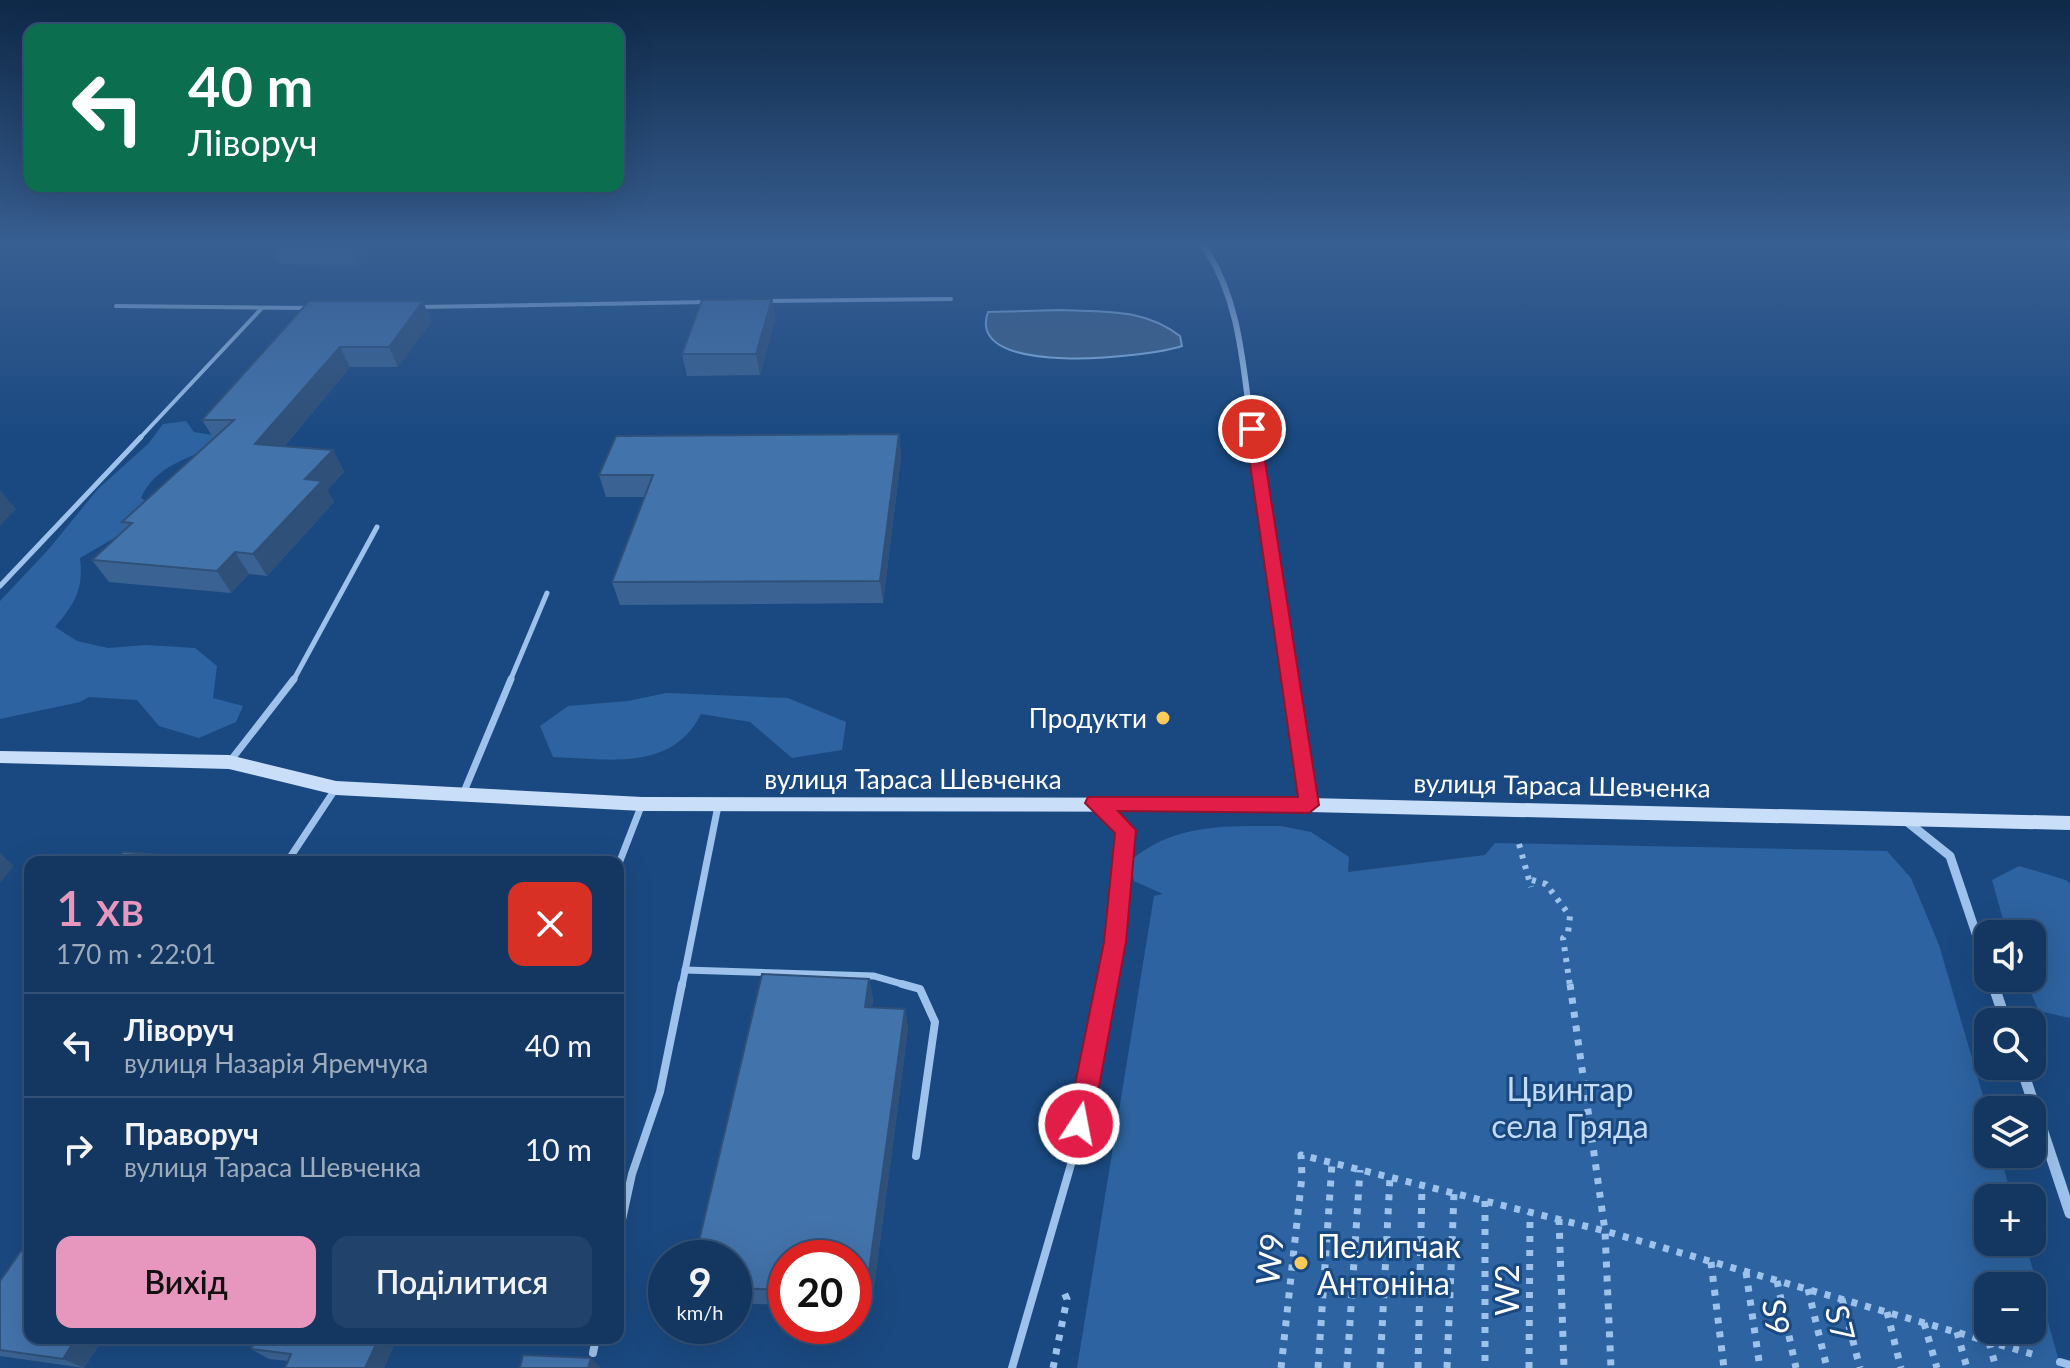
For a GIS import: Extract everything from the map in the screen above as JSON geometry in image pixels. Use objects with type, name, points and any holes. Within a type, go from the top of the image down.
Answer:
[{"type":"street","points":[[1234,309],[1309,805]]},
{"type":"street","name":"вулиця Тараса Шевченка","points":[[0,757],[229,762],[336,788],[642,804],[1309,805],[2070,823]]},
{"type":"street","points":[[1904,819],[1950,856],[1974,927]]},
{"type":"street","points":[[2026,1080],[2070,1213]]},
{"type":"lane","points":[[253,309],[271,309]]},
{"type":"lane","points":[[0,586],[261,309]]},
{"type":"lane","points":[[229,762],[288,690],[377,527]]},
{"type":"lane","points":[[463,794],[547,593]]},
{"type":"lane","points":[[291,856],[336,788]]},
{"type":"lane","points":[[1012,1368],[1074,1154],[1115,942],[1126,830],[1095,803]]},
{"type":"lane","points":[[622,856],[642,804]]},
{"type":"lane","points":[[624,1211],[632,1174],[660,1092],[718,806]]},
{"type":"lane","points":[[685,970],[874,976],[920,989],[935,1022],[916,1156]]},
{"type":"lane","points":[[593,1353],[595,1344]]},
{"type":"path","points":[[1519,844],[1531,884],[1546,884],[1570,916],[1568,933],[1563,938],[1605,1231],[1611,1368]]},
{"type":"path","name":"W9","points":[[1281,1368],[1302,1176],[1301,1155],[1332,1163]]},
{"type":"path","points":[[1318,1368],[1332,1163],[1605,1231],[1974,1337]]},
{"type":"path","points":[[1347,1368],[1360,1170]]},
{"type":"path","points":[[1380,1368],[1390,1177]]},
{"type":"path","points":[[1418,1368],[1422,1186]]},
{"type":"path","points":[[1447,1368],[1454,1194]]},
{"type":"path","points":[[1485,1201],[1485,1368]]},
{"type":"path","name":"W2","points":[[1529,1368],[1530,1213]]},
{"type":"path","points":[[1559,1219],[1564,1368]]},
{"type":"path","points":[[1711,1262],[1724,1368]]},
{"type":"path","name":"S9","points":[[1746,1272],[1760,1368]]},
{"type":"path","points":[[1777,1281],[1796,1368]]},
{"type":"path","name":"S7","points":[[1808,1289],[1827,1368]]},
{"type":"path","points":[[1842,1299],[1860,1368]]},
{"type":"path","points":[[1887,1312],[1901,1368]]},
{"type":"path","points":[[1924,1323],[1937,1368]]},
{"type":"path","points":[[1957,1332],[1967,1368]]},
{"type":"path","points":[[1989,1344],[1996,1368]]},
{"type":"path","points":[[1998,1344],[2065,1363]]},
{"type":"green space","points":[[186,421],[194,432],[219,436],[220,445],[185,459],[155,478],[141,498],[161,511],[80,558],[79,588],[55,627],[77,641],[108,648],[146,645],[195,648],[217,666],[213,698],[243,706],[236,722],[199,738],[159,726],[137,700],[89,697],[80,702],[0,719],[0,601],[48,550],[98,489],[149,443],[163,424]]},
{"type":"green space","points":[[666,693],[788,698],[846,722],[842,750],[792,758],[750,722],[701,714],[689,733],[656,754],[616,760],[553,757],[540,726],[568,706],[628,701]]},
{"type":"green space","name":"Цвинтар села Гряда","points":[[1281,826],[1311,832],[1349,857],[1348,872],[1485,855],[1495,843],[1887,851],[1911,878],[1939,945],[1974,1065],[1974,1080],[1978,1080],[1983,1096],[1974,1096],[1974,1168],[2004,1168],[2008,1184],[1974,1184],[1974,1256],[2029,1256],[2034,1272],[1974,1272],[1974,1344],[2046,1344],[2046,1316],[2061,1368],[1077,1368],[1154,896],[1163,894],[1134,881],[1130,861],[1164,840],[1183,833],[1221,827]]},
{"type":"green space","points":[[2019,866],[2066,880],[2070,884],[2070,1018],[2046,1013],[2046,1008],[2038,1008],[2030,992],[2046,992],[2046,920],[2003,920],[1992,880]]},
{"type":"shaded area","points":[[1061,310],[1123,313],[1152,320],[1180,336],[1182,346],[1134,355],[1064,358],[1030,355],[1004,347],[988,333],[988,312]]},
{"type":"building","points":[[302,309],[417,309],[389,347],[340,347],[255,444],[333,450],[305,479],[322,481],[253,554],[235,552],[217,571],[92,560],[132,523],[122,522],[234,420],[202,420]]},
{"type":"building","points":[[699,309],[769,309],[756,354],[682,354]]},
{"type":"building","points":[[899,434],[880,581],[612,582],[653,475],[599,475],[616,436]]},
{"type":"building","points":[[123,852],[180,856],[120,856]]},
{"type":"building","points":[[762,974],[869,979],[865,1007],[905,1009],[872,1250],[872,1240],[768,1240],[768,1289],[752,1289],[752,1240],[699,1240]]},
{"type":"building","points":[[24,1247],[24,1344],[72,1344],[63,1359],[0,1350],[0,1281]]},
{"type":"building","points":[[254,1344],[376,1344],[365,1368],[285,1368],[291,1354],[251,1349]]},
{"type":"building","points":[[523,1355],[591,1358],[588,1368],[520,1368]]},
{"type":"place","name":"Продукти","points":[[1163,718]]},
{"type":"place","name":"Пелипчак Антоніна","points":[[1301,1263]]},
{"type":"route","points":[[1079,1124],[1115,942],[1126,830],[1095,803],[1309,805],[1252,429]]}]
